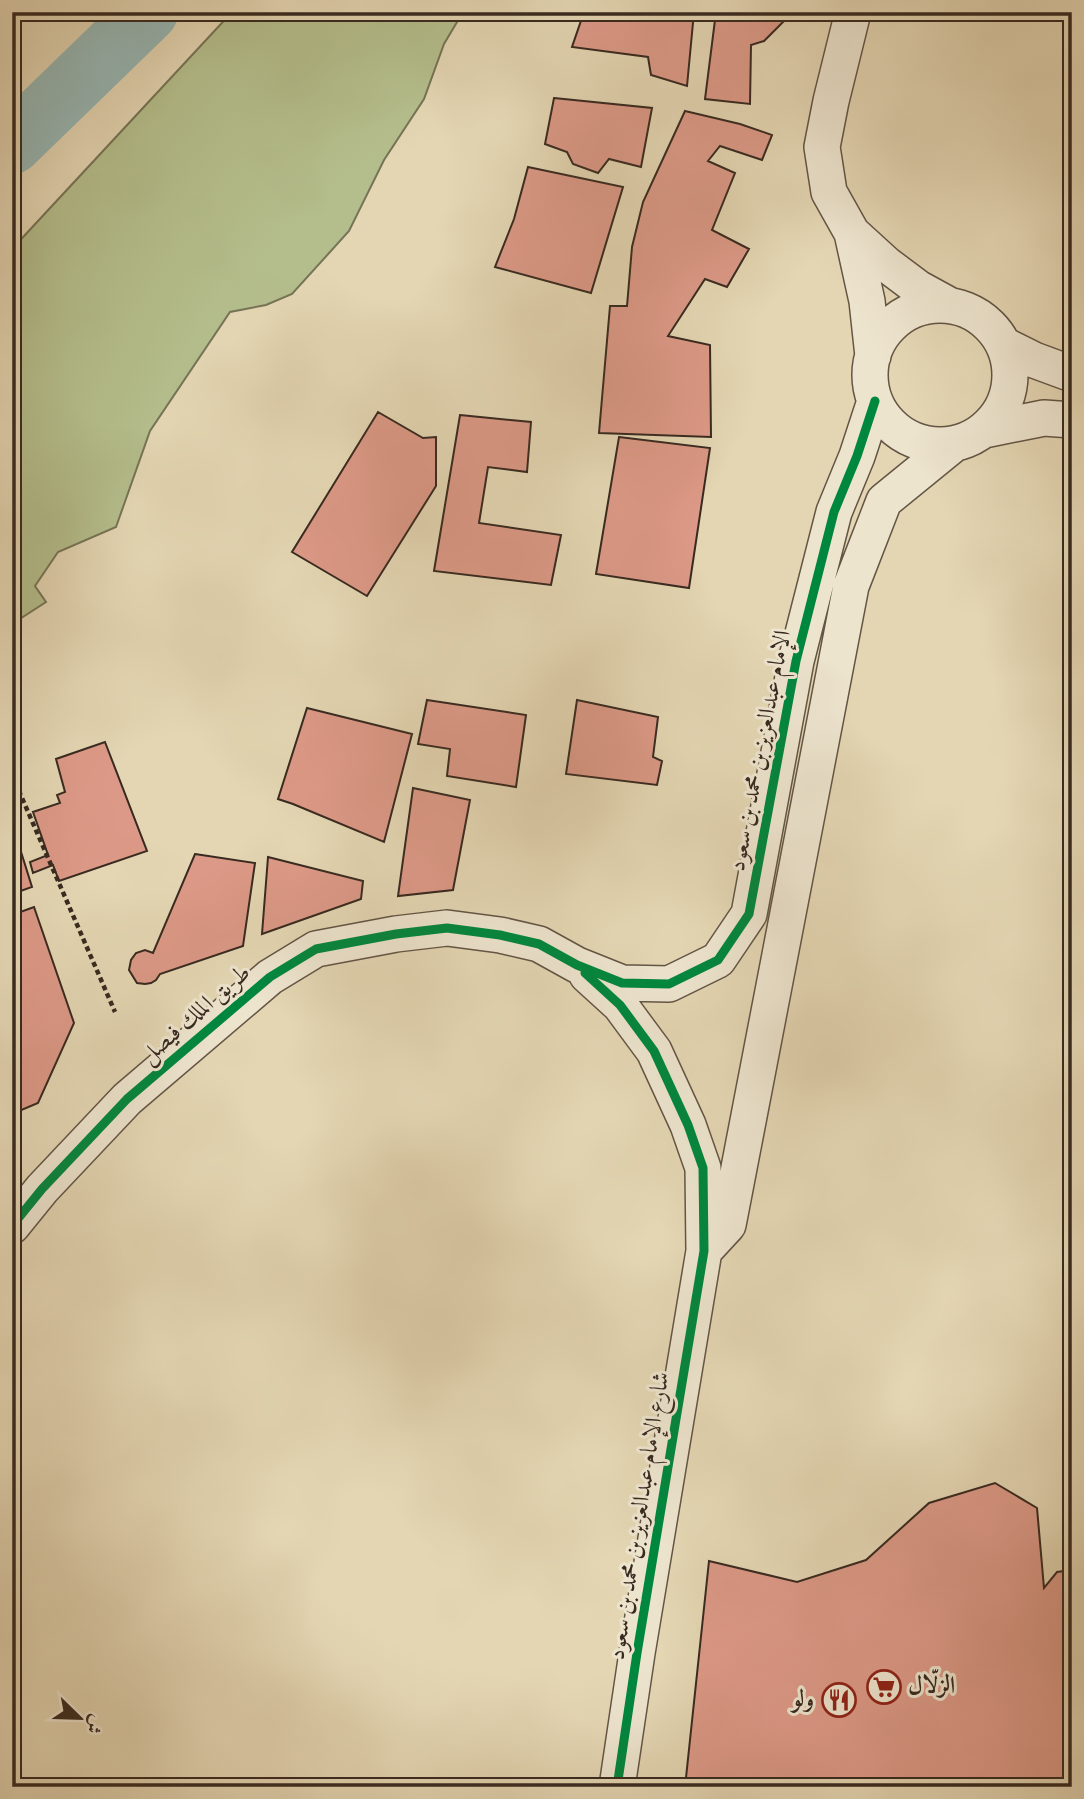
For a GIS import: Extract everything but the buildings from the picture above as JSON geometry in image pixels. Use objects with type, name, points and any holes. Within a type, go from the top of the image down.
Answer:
[{"type":"street","points":[[853,12],[822,147],[829,192],[852,233],[867,300],[873,356],[870,379],[875,401],[884,418],[899,432],[916,441],[935,446],[1044,418],[1072,420]]},
{"type":"street","points":[[704,1251],[728,1224],[851,586],[884,501],[1000,413],[1008,391],[1010,368],[1004,345],[991,326],[971,312],[949,305],[918,288],[852,233]]},
{"type":"street","points":[[873,356],[881,338],[894,323],[910,312],[929,306],[949,305]]},
{"type":"street","points":[[1004,345],[1034,360],[1072,373]]},
{"type":"street","name":"الإمام عبدالعزيز بن محمد بن سعود","points":[[577,965],[622,983],[669,984],[718,960],[748,914],[796,662],[834,512],[857,456],[875,401]]},
{"type":"street","name":"طريق الملك فيصل","points":[[12,1226],[42,1189],[127,1099],[270,977],[316,949],[396,934],[447,928],[500,935],[539,944],[577,965]]},
{"type":"street","name":"شارع الإمام عبدالعزيز بن محمد بن سعود","points":[[577,965],[620,1005],[654,1051],[688,1125],[704,1168],[704,1251],[617,1787]]},
{"type":"path","points":[[12,775],[115,1012]]},
{"type":"green space","points":[[232,12],[463,12],[444,44],[424,99],[384,160],[349,231],[292,294],[266,305],[230,312],[150,431],[116,527],[58,552],[35,586],[46,602],[12,624],[12,249]]},
{"type":"waterway","points":[[12,144],[148,12]]},
{"type":"cycle path","points":[[12,1226],[42,1189],[127,1099],[270,977],[316,949],[396,934],[447,928],[500,935],[539,944],[577,965],[622,983],[669,984],[718,960],[749,914],[796,661],[834,512],[857,456],[875,401]]},
{"type":"cycle path","points":[[585,973],[620,1005],[654,1051],[688,1125],[703,1168],[704,1251],[617,1787]]},
{"type":"place","name":"الزلّال","points":[[884,1687]]},
{"type":"place","name":"ولو","points":[[839,1700]]}]
